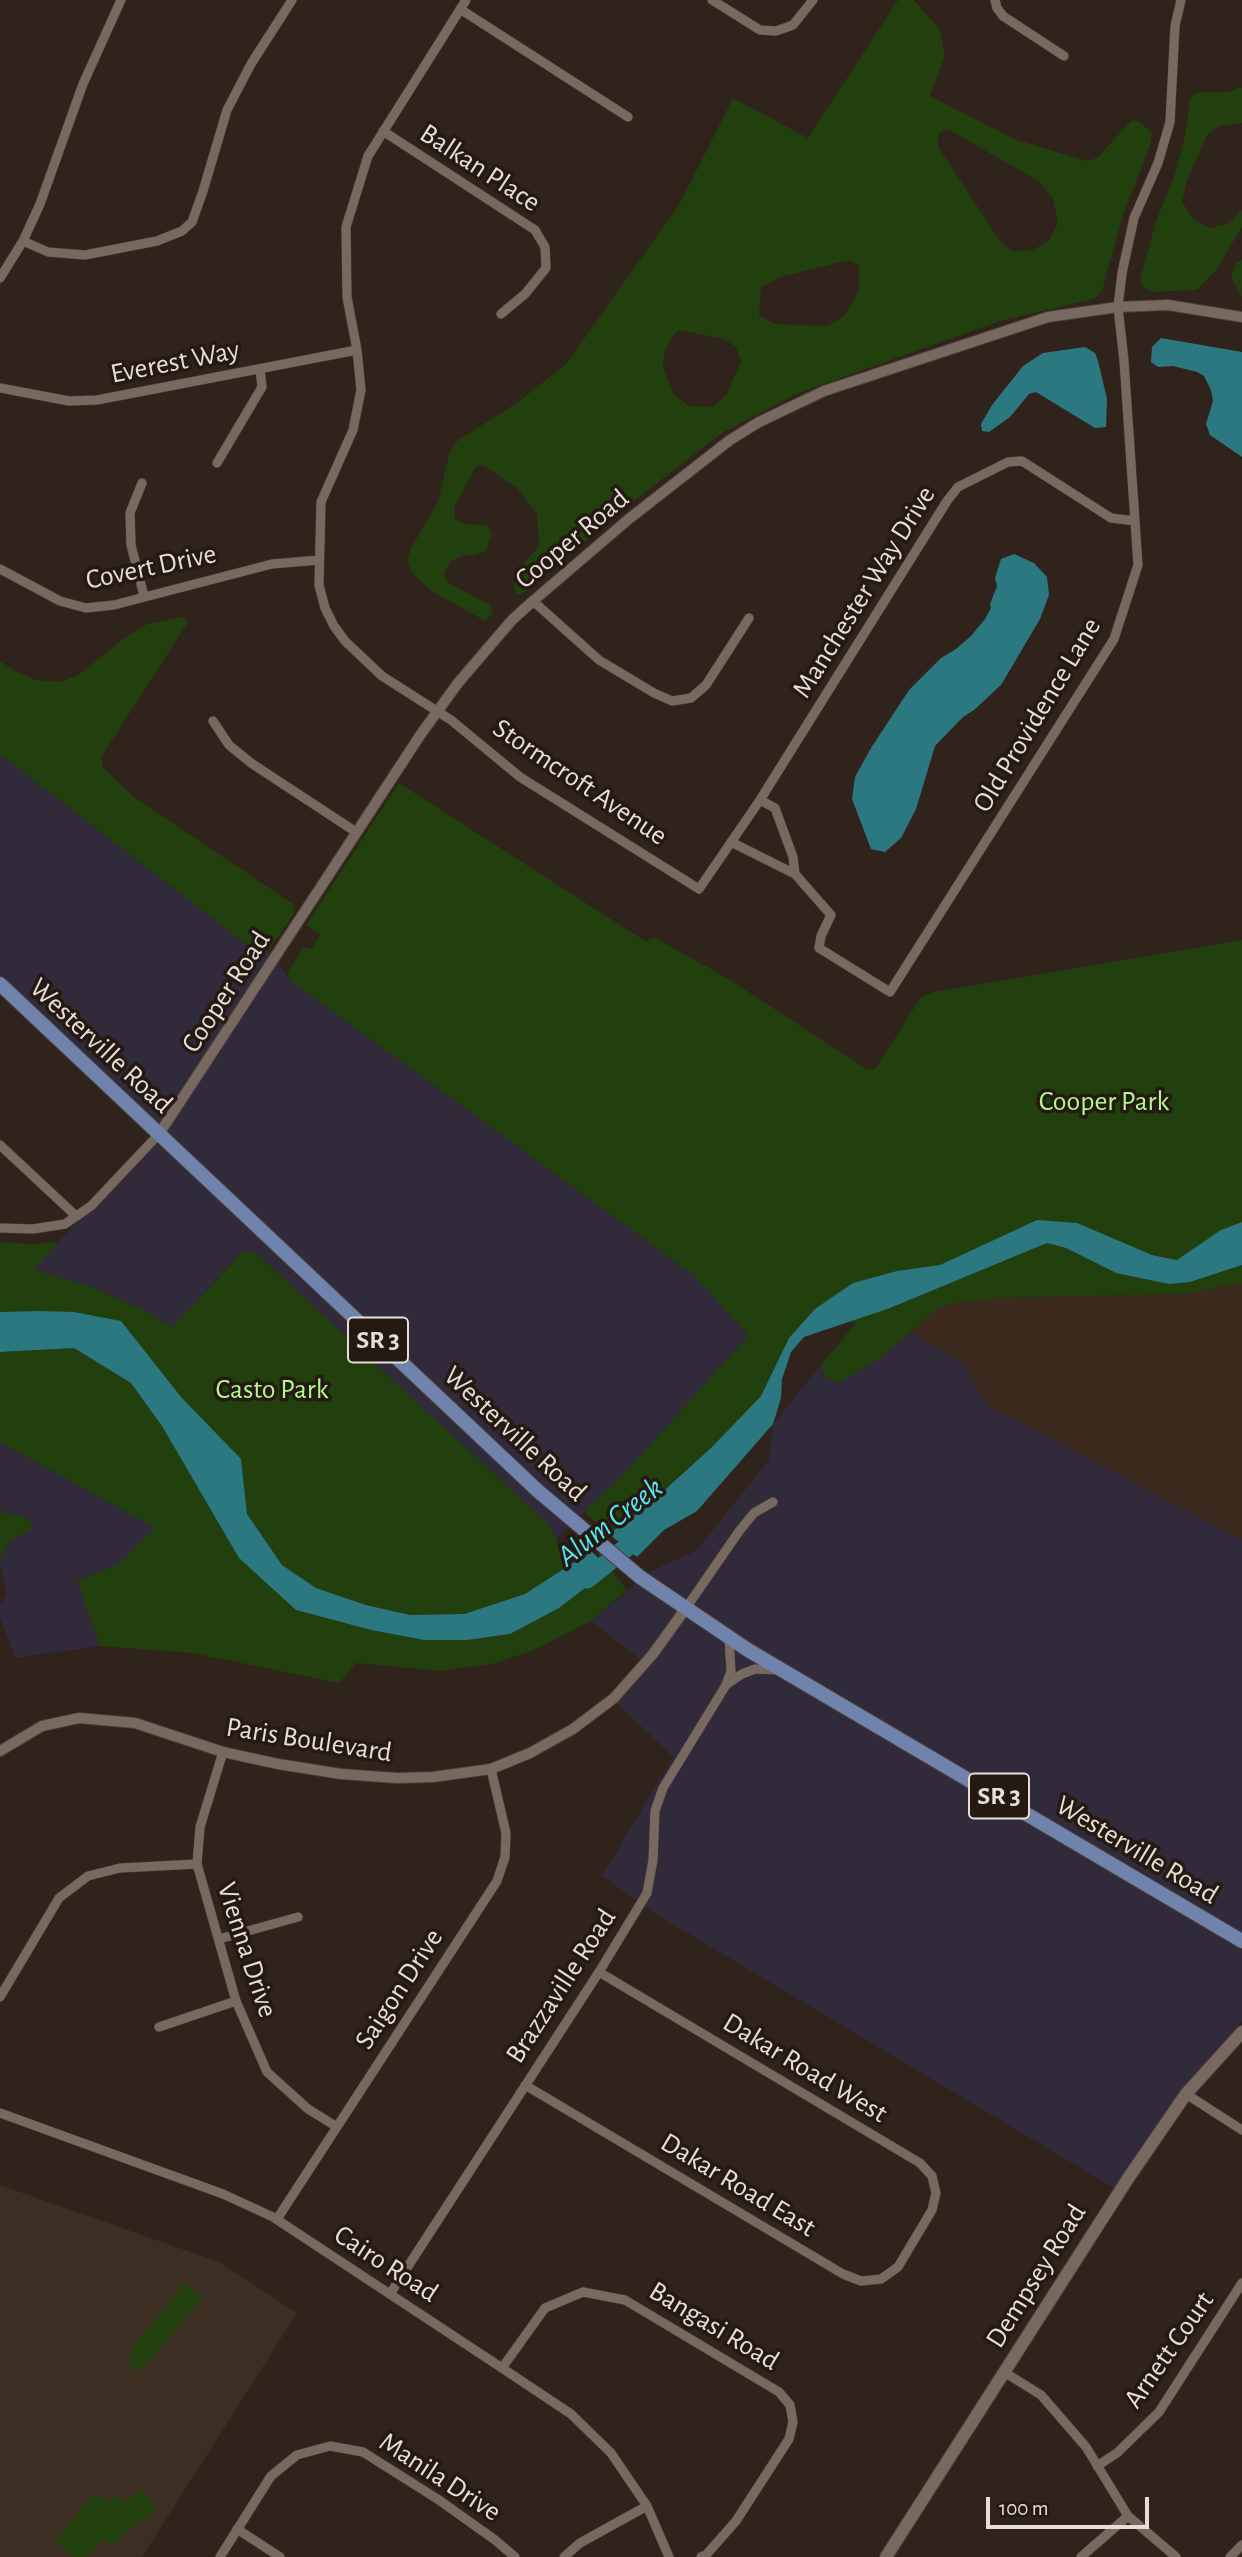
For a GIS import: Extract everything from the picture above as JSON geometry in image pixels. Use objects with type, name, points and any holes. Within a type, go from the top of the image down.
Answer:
[{"type":"main road","name":"Westerville Road","points":[[0,984],[538,1491],[640,1577],[729,1638],[1242,1941]]},
{"type":"main road","name":"Dempsey Road","points":[[886,2557],[1129,2177],[1186,2094],[1242,2032]]},
{"type":"street","points":[[0,278],[23,240],[40,204],[83,84],[121,0]]},
{"type":"street","points":[[23,240],[48,252],[85,255],[157,240],[183,231],[191,222],[203,191],[227,110],[251,64],[292,0]]},
{"type":"street","name":"Stormcroft Avenue","points":[[466,0],[368,156],[346,227],[347,297],[358,350],[361,390],[353,430],[321,502],[319,585],[325,608],[345,641],[382,676],[437,711],[520,777],[699,889]]},
{"type":"street","points":[[712,0],[760,30],[776,30],[793,25],[813,0]]},
{"type":"street","points":[[995,0],[1003,16],[1065,57]]},
{"type":"street","name":"Old Providence Lane","points":[[795,874],[831,915],[821,936],[819,948],[890,992],[1114,639],[1138,565],[1118,307],[1134,218],[1158,163],[1170,122],[1174,93],[1175,26],[1181,0]]},
{"type":"street","points":[[460,9],[628,117]]},
{"type":"street","name":"Balkan Place","points":[[383,131],[535,230],[545,247],[546,268],[525,294],[501,314]]},
{"type":"street","name":"Cooper Road","points":[[159,1134],[356,832],[458,683],[533,601],[630,518],[730,440],[759,422],[824,391],[1048,317],[1118,307],[1168,305],[1242,317]]},
{"type":"street","name":"Everest Way","points":[[0,388],[69,401],[97,400],[358,350]]},
{"type":"street","points":[[217,463],[262,387],[260,369]]},
{"type":"street","name":"Manchester Way Drive","points":[[699,889],[760,800],[958,487],[1008,462],[1022,461],[1111,518],[1135,521]]},
{"type":"street","points":[[142,483],[130,513],[131,545],[144,596]]},
{"type":"street","name":"Covert Drive","points":[[0,569],[60,601],[86,608],[114,605],[272,564],[319,560]]},
{"type":"street","points":[[533,601],[599,660],[672,701],[691,698],[706,685],[749,618]]},
{"type":"street","points":[[213,721],[229,745],[244,757],[356,832]]},
{"type":"street","points":[[760,800],[775,808],[793,857],[795,874]]},
{"type":"street","points":[[731,842],[795,874]]},
{"type":"street","points":[[0,1228],[33,1230],[65,1224],[91,1206],[159,1134]]},
{"type":"street","points":[[0,1145],[76,1216]]},
{"type":"street","points":[[685,1608],[754,1513],[773,1502]]},
{"type":"street","name":"Paris Boulevard","points":[[0,1751],[42,1726],[79,1718],[135,1723],[223,1752],[341,1774],[397,1778],[433,1777],[491,1769],[530,1753],[573,1730],[614,1698],[653,1654],[685,1608]]},
{"type":"street","name":"Brazzaville Road","points":[[390,2294],[599,1972],[647,1893],[653,1860],[655,1811],[663,1788],[726,1685],[731,1671],[729,1638]]},
{"type":"street","points":[[726,1685],[742,1674],[755,1670],[784,1670]]},
{"type":"street","name":"Vienna Drive","points":[[223,1752],[200,1826],[197,1864],[236,2001],[267,2072],[308,2109],[337,2127]]},
{"type":"street","name":"Saigon Drive","points":[[276,2219],[497,1881],[505,1857],[506,1833],[491,1769]]},
{"type":"street","points":[[0,1997],[59,1899],[88,1876],[120,1868],[197,1864]]},
{"type":"street","points":[[219,1939],[298,1917]]},
{"type":"street","name":"Dakar Road West","points":[[599,1972],[920,2163],[932,2176],[936,2193],[932,2210],[918,2233]]},
{"type":"street","points":[[159,2027],[236,2001]]},
{"type":"street","name":"Dakar Road East","points":[[525,2085],[843,2274],[861,2281],[881,2279],[898,2267],[918,2233]]},
{"type":"street","points":[[1186,2094],[1242,2130]]},
{"type":"street","name":"Cairo Road","points":[[0,2113],[223,2194],[276,2219],[502,2368],[571,2414],[611,2453],[647,2506],[669,2557]]},
{"type":"street","name":"Arnett Court","points":[[1097,2466],[1117,2453],[1159,2412],[1242,2283]]},
{"type":"street","name":"Bangasi Road","points":[[502,2368],[545,2308],[583,2292],[625,2300],[779,2392],[790,2405],[793,2422],[789,2439],[736,2521],[706,2555],[701,2557]]},
{"type":"street","points":[[1004,2372],[1041,2395],[1086,2447],[1128,2516],[1175,2557]]},
{"type":"street","name":"Manila Drive","points":[[220,2557],[271,2476],[297,2455],[330,2446],[363,2452],[439,2500],[515,2557]]},
{"type":"street","points":[[564,2557],[580,2543],[647,2506]]},
{"type":"street","points":[[1081,2557],[1128,2516]]},
{"type":"street","points":[[237,2529],[280,2557]]},
{"type":"street","points":[[1230,2557],[1242,2545]]},
{"type":"shaded area","points":[[0,754],[256,952],[268,951],[291,981],[691,1273],[749,1335],[622,1476],[556,1539],[549,1525],[254,1251],[242,1252],[172,1327],[149,1313],[90,1286],[33,1270],[158,1133],[0,986]]},
{"type":"shaded area","points":[[1242,1283],[1242,1540],[986,1404],[963,1363],[910,1332],[937,1309],[951,1304],[999,1298],[1184,1294]]},
{"type":"shaded area","points":[[910,1332],[963,1363],[986,1404],[1242,1540],[1242,2021],[1180,2098],[1119,2191],[659,1916],[602,1876],[673,1757],[614,1700],[646,1664],[591,1621],[653,1570],[696,1551],[769,1460],[773,1424],[821,1365],[826,1378],[880,1358]]},
{"type":"shaded area","points":[[0,1442],[156,1528],[119,1564],[77,1581],[100,1646],[15,1658],[0,1617],[0,1602],[2,1603],[7,1593],[0,1564],[10,1541],[29,1531],[23,1516],[0,1512]]},
{"type":"shaded area","points":[[0,2185],[219,2262],[297,2313],[142,2557],[0,2557]]},
{"type":"green space","points":[[898,0],[914,0],[940,30],[945,56],[930,96],[1017,140],[1087,161],[1097,158],[1131,121],[1139,121],[1152,133],[1150,146],[1123,215],[1102,291],[1094,299],[1000,321],[796,394],[722,433],[630,504],[521,595],[515,593],[514,574],[539,546],[537,514],[517,488],[483,465],[475,468],[454,508],[455,520],[486,525],[492,532],[486,551],[462,556],[450,562],[444,574],[447,582],[490,605],[493,613],[485,621],[431,591],[411,572],[407,559],[438,502],[449,454],[457,441],[518,402],[566,364],[679,205],[733,98],[808,138]],"holes":[[[947,129],[1039,181],[1053,199],[1058,223],[1049,240],[1035,249],[1014,252],[1000,241],[939,148],[938,134]],[[849,260],[859,265],[859,290],[845,315],[828,326],[774,324],[759,315],[761,287],[780,277]],[[679,330],[724,339],[736,347],[741,361],[727,394],[713,407],[689,406],[673,394],[663,367],[664,354],[672,337]]]},
{"type":"green space","points":[[1242,88],[1242,123],[1219,126],[1207,135],[1187,181],[1182,201],[1192,218],[1210,228],[1227,224],[1242,210],[1242,227],[1217,269],[1197,290],[1152,292],[1143,287],[1140,280],[1156,221],[1175,174],[1185,136],[1190,98],[1198,92],[1228,92]]},
{"type":"green space","points":[[1242,260],[1242,297],[1231,277],[1236,263]]},
{"type":"green space","points":[[183,617],[188,622],[102,756],[102,766],[135,798],[293,904],[295,912],[268,951],[256,952],[0,754],[0,661],[36,680],[61,682],[78,675],[147,624]]},
{"type":"green space","name":"Cooper Park","points":[[399,783],[645,941],[654,937],[727,978],[868,1070],[876,1068],[921,997],[934,992],[1242,940],[1242,1253],[1177,1260],[1056,1233],[890,1308],[1047,1243],[1066,1248],[1116,1273],[1190,1282],[1242,1265],[1242,1283],[1184,1294],[999,1298],[951,1304],[937,1309],[880,1358],[839,1383],[826,1378],[821,1365],[855,1324],[821,1305],[789,1338],[761,1396],[711,1448],[648,1505],[609,1534],[584,1512],[622,1476],[749,1335],[691,1273],[291,981],[287,973],[304,947],[312,949],[320,935],[306,925]]},
{"type":"green space","name":"Casto Park","points":[[0,1242],[59,1242],[34,1270],[90,1286],[149,1313],[172,1327],[243,1252],[254,1251],[549,1525],[564,1568],[525,1594],[464,1614],[410,1615],[366,1605],[316,1588],[282,1565],[247,1514],[243,1473],[194,1411],[111,1329],[0,1337]]},
{"type":"green space","points":[[74,1348],[131,1383],[296,1610],[371,1630],[424,1640],[467,1640],[510,1634],[559,1608],[610,1569],[627,1590],[591,1621],[532,1651],[492,1664],[440,1671],[356,1663],[339,1683],[192,1653],[100,1646],[77,1581],[119,1564],[155,1528],[0,1442],[0,1352]]},
{"type":"green space","points":[[0,1512],[23,1516],[33,1524],[29,1531],[10,1541],[0,1564]]},
{"type":"green space","points":[[185,2283],[203,2298],[140,2372],[128,2362],[132,2347]]},
{"type":"green space","points":[[143,2489],[157,2509],[111,2545],[105,2539],[86,2557],[73,2557],[55,2541],[92,2496],[109,2501],[117,2495],[126,2502]]},
{"type":"water","points":[[1161,338],[1242,352],[1242,457],[1210,435],[1206,424],[1213,401],[1204,376],[1173,366],[1158,367],[1151,362],[1152,347]]},
{"type":"water","points":[[1085,347],[1095,353],[1098,361],[1107,399],[1106,427],[1095,428],[1036,392],[1029,394],[1010,417],[989,432],[982,431],[981,424],[992,405],[1023,366],[1043,353]]},
{"type":"water","points":[[1014,554],[1034,563],[1047,577],[1049,595],[1040,619],[1001,685],[963,717],[935,746],[916,809],[901,838],[885,852],[871,849],[852,799],[855,777],[909,690],[941,658],[971,636],[985,619],[997,586],[995,578],[1001,559]]},
{"type":"water","points":[[1037,1220],[1077,1223],[1152,1255],[1177,1260],[1221,1230],[1242,1222],[1242,1265],[1190,1282],[1169,1284],[1116,1273],[1066,1248],[1047,1243],[890,1308],[804,1337],[791,1352],[782,1379],[781,1398],[773,1424],[697,1511],[664,1530],[637,1557],[609,1534],[648,1505],[711,1448],[761,1396],[789,1338],[815,1309],[853,1283],[897,1271],[940,1265]]},
{"type":"water","points":[[0,1312],[74,1312],[121,1321],[181,1397],[241,1459],[247,1514],[282,1565],[316,1588],[366,1605],[410,1615],[464,1614],[525,1594],[591,1551],[610,1569],[559,1608],[510,1634],[467,1640],[424,1640],[371,1630],[296,1610],[239,1558],[162,1426],[131,1383],[74,1348],[0,1352]]},
{"type":"waterway","name":"Alum Creek","points":[[587,1579],[646,1532]]}]
